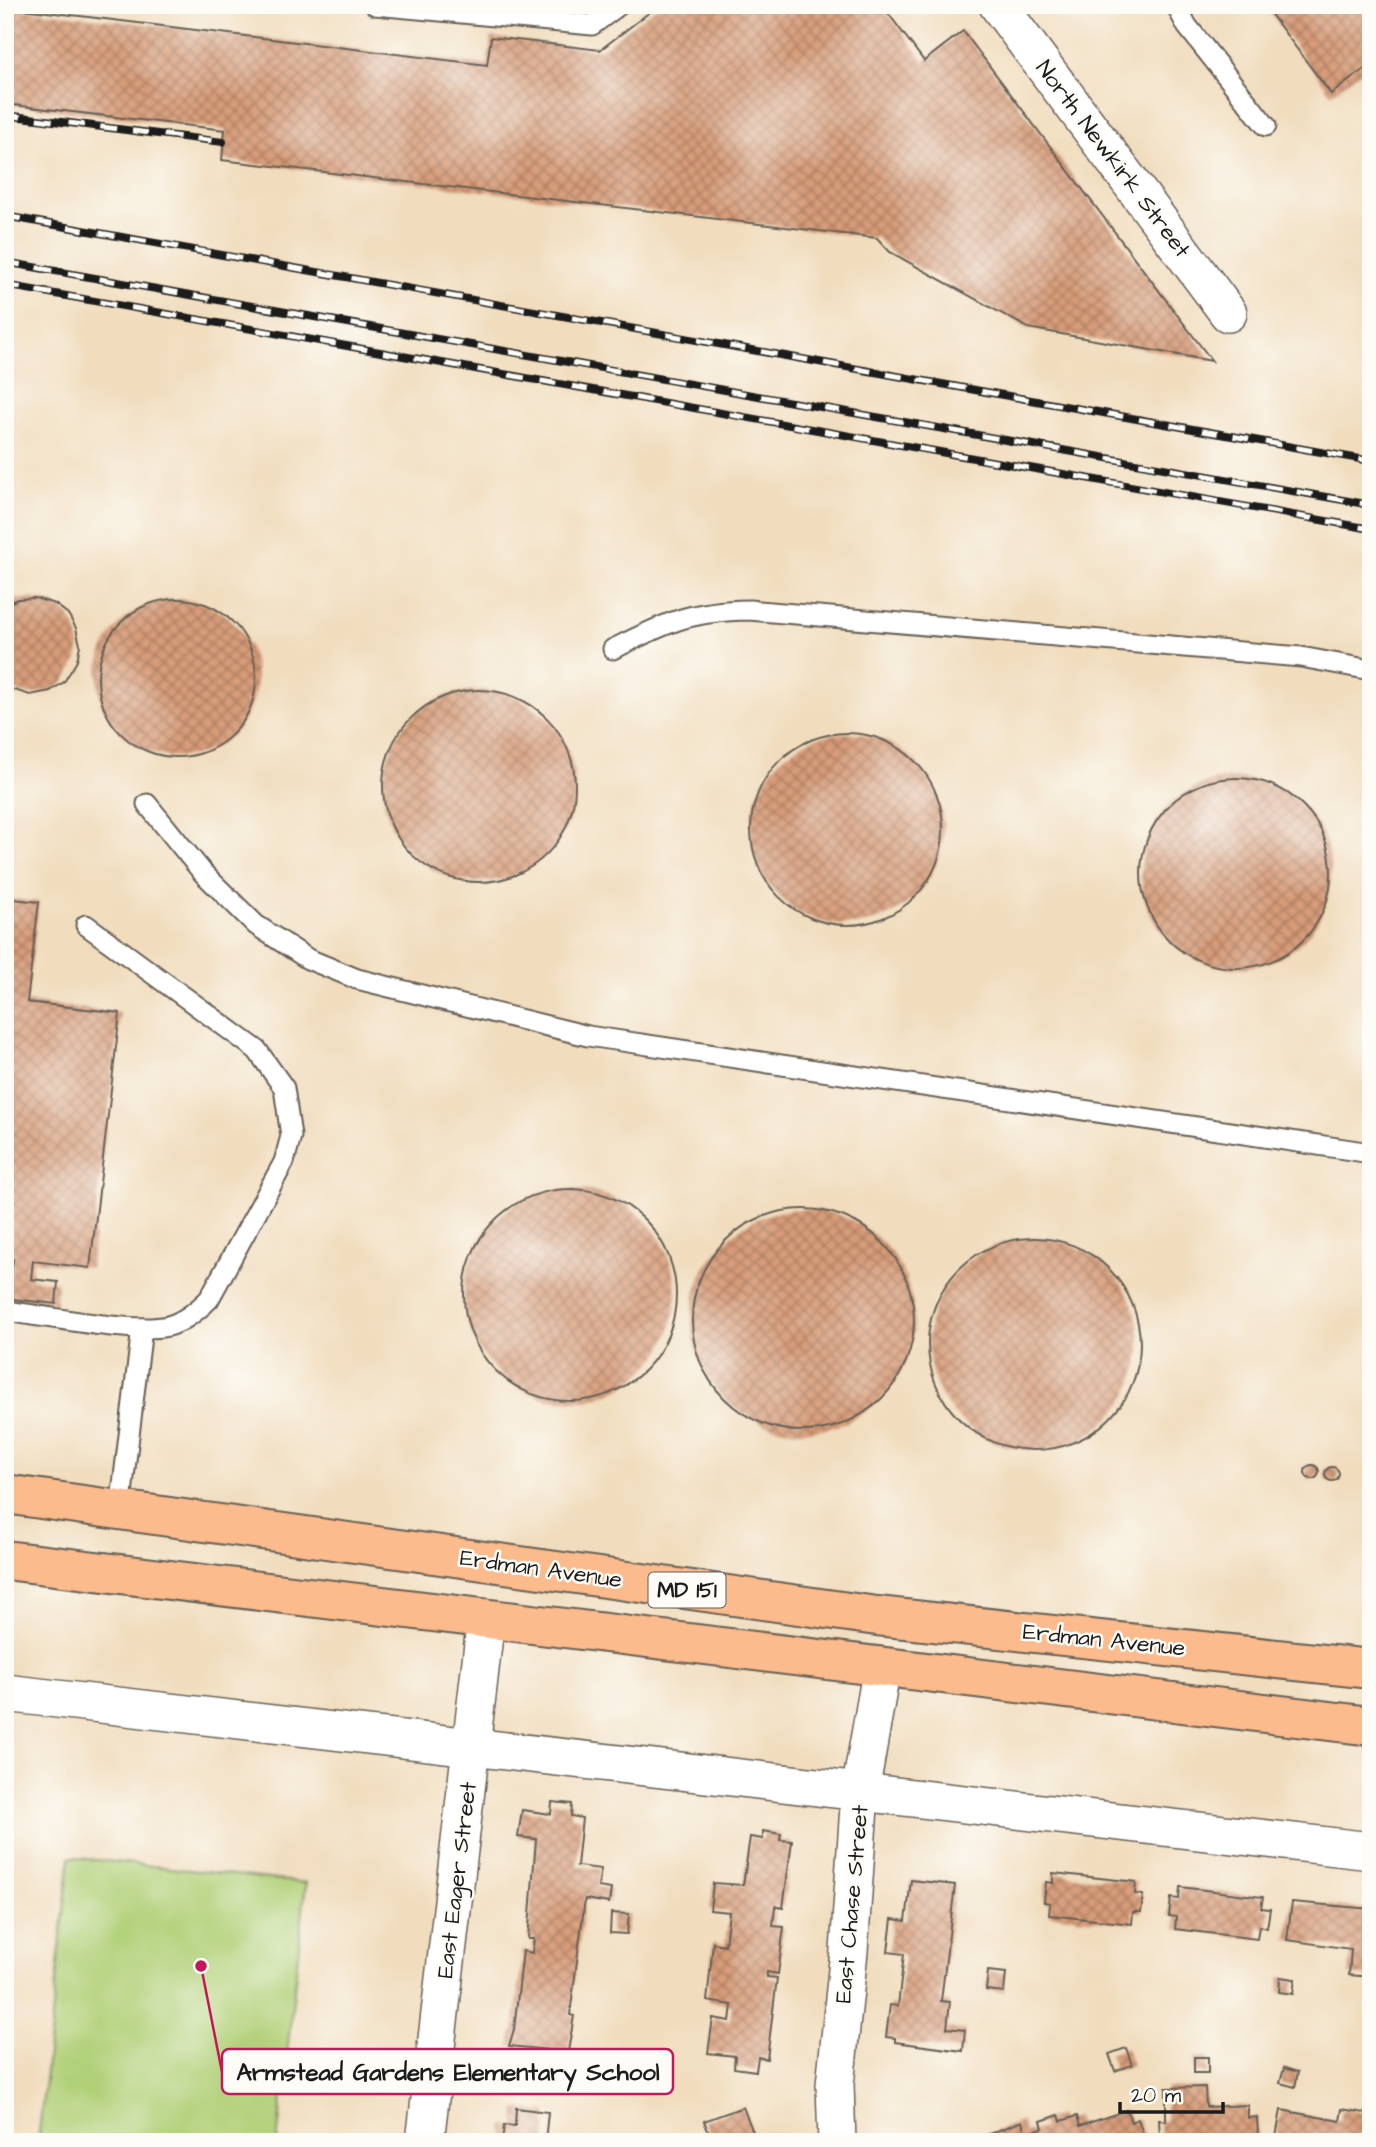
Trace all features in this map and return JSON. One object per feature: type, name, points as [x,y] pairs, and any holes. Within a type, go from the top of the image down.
[{"type":"main road","name":"Erdman Avenue","points":[[5,1494],[877,1616],[1371,1668]]},
{"type":"main road","name":"MD 151","points":[[5,1560],[1371,1726]]},
{"type":"street","name":"North Newkirk Street","points":[[998,5],[1228,313]]},
{"type":"street","name":"East Eager Street","points":[[425,2142],[473,1748],[486,1618]]},
{"type":"street","name":"East Chase Street","points":[[837,2142],[835,2085],[849,1951],[860,1792],[882,1667]]},
{"type":"street","points":[[5,1693],[1371,1851]]},
{"type":"lane","points":[[375,5],[592,25],[619,5]]},
{"type":"lane","points":[[1175,5],[1187,26],[1266,126]]},
{"type":"lane","points":[[613,649],[684,616],[709,611],[749,610],[1301,657],[1371,670]]},
{"type":"lane","points":[[147,804],[203,873],[256,925],[308,959],[356,979],[601,1038],[1371,1153]]},
{"type":"lane","points":[[5,1311],[142,1328],[170,1325],[198,1310],[209,1299],[284,1162],[291,1136],[284,1088],[257,1050],[86,925]]},
{"type":"lane","points":[[120,1510],[142,1328]]},
{"type":"green space","points":[[70,1857],[306,1883],[277,2142],[38,2142]]},
{"type":"building","points":[[659,5],[882,5],[924,61],[963,31],[1212,361],[1028,328],[890,252],[877,238],[222,160],[225,130],[5,104],[5,7],[487,65],[491,37],[600,50]]},
{"type":"building","points":[[1264,5],[1371,5],[1371,64],[1331,94]]},
{"type":"building","points":[[35,598],[55,604],[68,614],[76,628],[80,645],[77,661],[64,682],[50,691],[30,695],[5,687],[5,605],[18,599]]},
{"type":"building","points":[[177,599],[207,605],[233,622],[250,648],[256,678],[250,708],[233,734],[207,751],[177,757],[147,751],[121,734],[104,708],[98,678],[104,648],[121,622],[147,605]]},
{"type":"building","points":[[479,690],[516,698],[547,718],[567,749],[575,786],[567,823],[547,854],[516,874],[479,882],[442,874],[411,854],[391,823],[383,786],[391,749],[411,718],[442,698]]},
{"type":"building","points":[[847,733],[884,741],[915,761],[935,792],[943,829],[935,866],[915,897],[884,917],[847,925],[810,917],[779,897],[759,866],[751,829],[759,792],[779,761],[810,741]]},
{"type":"building","points":[[1236,778],[1272,785],[1303,806],[1324,837],[1331,873],[1324,909],[1303,940],[1272,961],[1236,968],[1200,961],[1169,940],[1148,909],[1141,873],[1148,837],[1169,806],[1200,785]]},
{"type":"building","points":[[5,898],[39,902],[27,1002],[120,1013],[90,1268],[33,1261],[31,1279],[58,1282],[56,1304],[5,1298],[5,1276],[11,1277],[13,1259],[5,1258]]},
{"type":"building","points":[[570,1189],[611,1197],[645,1220],[668,1254],[676,1295],[668,1336],[645,1370],[611,1393],[570,1401],[529,1393],[495,1370],[472,1336],[464,1295],[472,1254],[495,1220],[529,1197]]},
{"type":"building","points":[[792,1209],[814,1209],[846,1217],[882,1241],[906,1277],[914,1320],[906,1363],[882,1399],[846,1423],[814,1431],[792,1431],[760,1423],[732,1406],[717,1391],[700,1363],[692,1331],[692,1309],[700,1277],[717,1249],[732,1234],[760,1217]]},
{"type":"building","points":[[1034,1238],[1075,1246],[1109,1269],[1132,1303],[1140,1344],[1132,1385],[1109,1419],[1075,1442],[1034,1450],[993,1442],[959,1419],[936,1385],[928,1344],[936,1303],[959,1269],[993,1246]]},
{"type":"building","points":[[1309,1465],[1315,1465],[1319,1472],[1315,1479],[1309,1479],[1305,1475],[1305,1469]]},
{"type":"building","points":[[1329,1467],[1335,1467],[1339,1474],[1335,1481],[1329,1481],[1325,1477],[1325,1471]]},
{"type":"building","points":[[552,1802],[572,1804],[571,1816],[582,1818],[577,1866],[601,1869],[598,1887],[611,1889],[609,1903],[585,1899],[568,2052],[509,2046],[514,2029],[523,1951],[532,1953],[534,1939],[528,1939],[536,1839],[518,1837],[522,1810],[551,1814]]},
{"type":"building","points":[[763,1831],[781,1834],[780,1840],[792,1841],[783,1908],[775,1906],[773,1926],[784,1927],[778,1974],[767,1972],[767,1977],[777,1978],[767,2059],[758,2057],[756,2071],[734,2068],[735,2056],[708,2053],[713,2018],[730,2021],[732,2005],[707,2001],[713,1943],[725,1945],[729,1912],[710,1910],[713,1883],[743,1885],[750,1837],[763,1839]]},
{"type":"building","points":[[1053,1873],[1136,1882],[1135,1894],[1143,1895],[1141,1912],[1133,1912],[1132,1924],[1049,1915],[1050,1903],[1044,1902],[1046,1882],[1053,1883]]},
{"type":"building","points":[[911,1880],[955,1885],[941,2001],[950,2002],[947,2028],[965,2030],[963,2051],[895,2042],[895,2038],[886,2037],[890,2005],[898,2006],[904,1954],[888,1952],[892,1919],[906,1921]]},
{"type":"building","points":[[1180,1887],[1263,1897],[1261,1908],[1270,1909],[1267,1928],[1259,1926],[1257,1939],[1175,1929],[1176,1917],[1169,1916],[1171,1898],[1179,1899]]},
{"type":"building","points":[[1292,1902],[1371,1909],[1371,1977],[1349,1975],[1351,1949],[1287,1940]]},
{"type":"building","points":[[611,1913],[629,1914],[627,1934],[610,1933]]},
{"type":"building","points":[[988,1971],[1006,1973],[1004,1992],[986,1990]]},
{"type":"building","points":[[1280,1977],[1295,1979],[1293,1994],[1279,1992]]},
{"type":"building","points":[[1126,2048],[1132,2065],[1115,2071],[1109,2054]]},
{"type":"building","points":[[1194,2057],[1208,2057],[1208,2073],[1194,2073]]},
{"type":"building","points":[[1284,2068],[1298,2072],[1295,2087],[1280,2083]]},
{"type":"building","points":[[1205,2087],[1206,2107],[1248,2105],[1248,2118],[1257,2117],[1258,2136],[1249,2137],[1249,2142],[1167,2142],[1167,2136],[1160,2137],[1159,2120],[1166,2121],[1166,2088]]},
{"type":"building","points":[[743,2107],[757,2142],[701,2142],[711,2138],[704,2121]]},
{"type":"building","points":[[516,2108],[548,2112],[545,2142],[502,2142],[504,2125],[515,2126]]},
{"type":"building","points":[[1342,2109],[1371,2114],[1371,2142],[1275,2142],[1281,2110],[1340,2121]]},
{"type":"building","points":[[1127,2110],[1131,2122],[1138,2119],[1144,2137],[1137,2139],[1138,2142],[977,2142],[976,2139],[1022,2121],[1025,2133],[1043,2128],[1041,2121],[1059,2115],[1061,2121],[1077,2116],[1080,2126]]},
{"type":"railway","points":[[5,115],[223,142]]},
{"type":"railway","points":[[5,216],[1371,461]]},
{"type":"railway","points":[[5,262],[1371,505]]},
{"type":"railway","points":[[5,285],[1371,529]]},
{"type":"place","name":"Armstead Gardens Elementary School","points":[[201,1966]]}]
